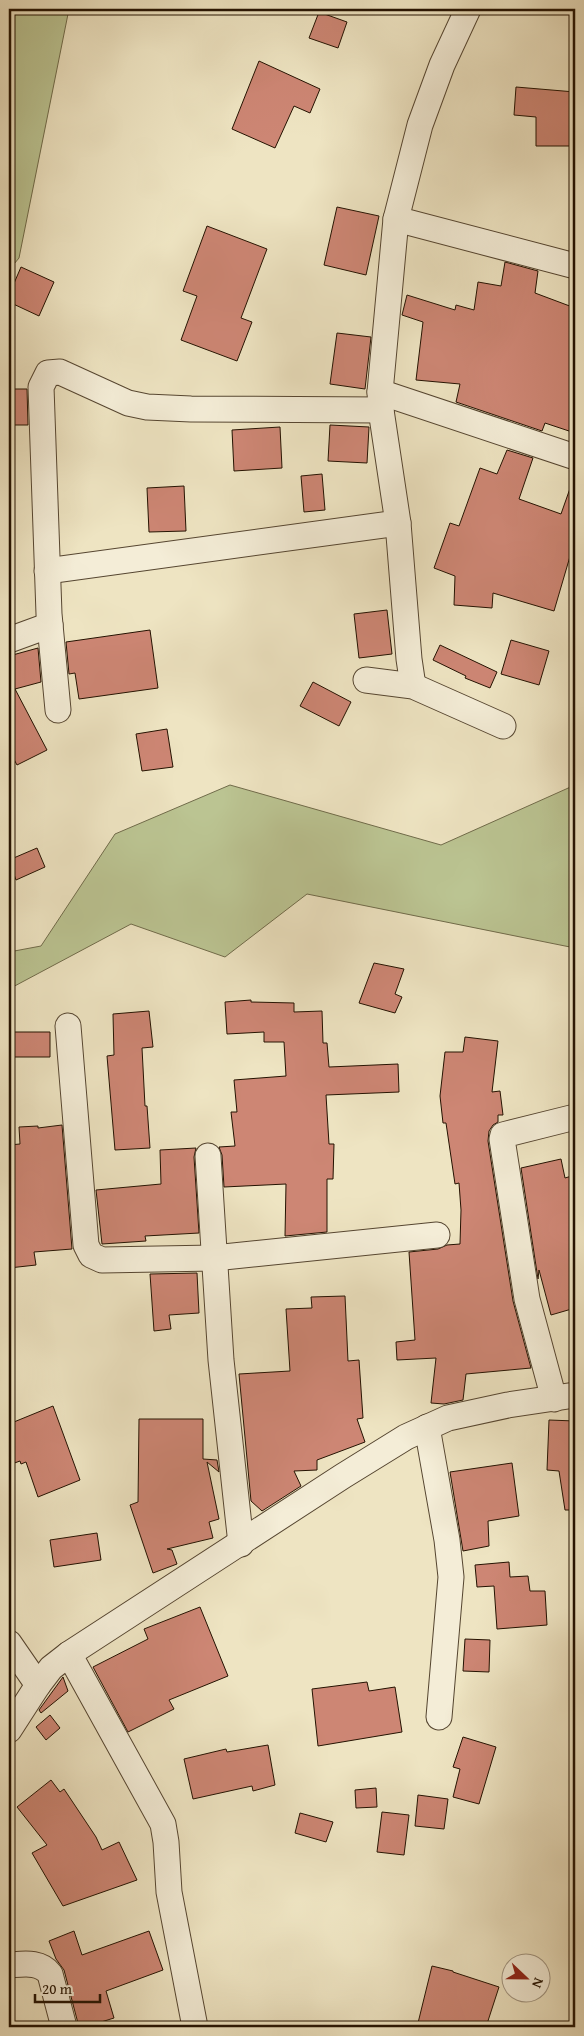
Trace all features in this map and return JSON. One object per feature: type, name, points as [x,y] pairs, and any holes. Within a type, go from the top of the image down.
[{"type":"street","points":[[413,686],[409,659],[398,523],[381,401],[396,219],[420,125],[442,65],[468,9]]},
{"type":"street","points":[[396,219],[575,266]]},
{"type":"street","points":[[58,710],[47,570],[41,387],[48,373],[60,372],[128,403],[147,407],[190,409],[381,401],[575,457]]},
{"type":"street","points":[[47,570],[398,523]]},
{"type":"street","points":[[9,640],[50,625]]},
{"type":"street","points":[[366,680],[413,686],[503,726]]},
{"type":"street","points":[[68,1026],[86,1245],[90,1255],[102,1260],[214,1258],[437,1235]]},
{"type":"street","points":[[9,1730],[38,1685],[52,1668],[69,1654],[406,1437],[448,1418],[508,1405],[565,1397],[527,1300],[502,1139],[503,1135],[575,1117]]},
{"type":"street","points":[[208,1156],[221,1360],[241,1544]]},
{"type":"street","points":[[427,1427],[447,1540],[451,1576],[439,1717]]},
{"type":"street","points":[[9,1643],[38,1685]]},
{"type":"street","points":[[69,1654],[163,1824],[169,1892],[195,2027]]},
{"type":"street","points":[[9,1965],[38,1965],[45,1968],[50,1974],[64,2027]]},
{"type":"green space","points":[[9,9],[69,9],[19,258],[9,270]]},
{"type":"green space","points":[[230,785],[441,845],[575,785],[575,948],[307,894],[225,957],[131,924],[9,989],[9,952],[41,946],[115,834]]},
{"type":"building","points":[[319,12],[347,22],[338,48],[309,38]]},
{"type":"building","points":[[259,61],[320,89],[310,113],[294,106],[275,148],[232,129]]},
{"type":"building","points":[[516,87],[575,92],[575,146],[536,146],[536,117],[514,115]]},
{"type":"building","points":[[337,207],[379,216],[366,275],[324,265]]},
{"type":"building","points":[[207,226],[267,249],[241,318],[252,322],[237,361],[181,340],[197,296],[183,291]]},
{"type":"building","points":[[505,262],[538,271],[535,293],[575,308],[575,433],[545,423],[542,431],[456,402],[460,384],[416,380],[423,322],[402,315],[407,295],[455,310],[456,305],[474,310],[478,282],[501,286]]},
{"type":"building","points":[[21,267],[54,282],[39,316],[9,302],[9,295]]},
{"type":"building","points":[[337,333],[371,337],[365,389],[330,384]]},
{"type":"building","points":[[9,389],[27,389],[28,425],[9,425]]},
{"type":"building","points":[[330,425],[369,427],[367,463],[328,461]]},
{"type":"building","points":[[280,427],[282,468],[234,471],[232,430]]},
{"type":"building","points":[[507,450],[533,458],[519,499],[561,514],[573,480],[575,481],[575,554],[571,553],[554,611],[493,593],[492,608],[454,605],[455,576],[434,568],[450,523],[459,526],[480,468],[497,474]]},
{"type":"building","points":[[322,474],[325,510],[304,512],[301,476]]},
{"type":"building","points":[[184,486],[186,531],[149,532],[147,488]]},
{"type":"building","points":[[387,610],[392,654],[359,658],[354,614]]},
{"type":"building","points":[[150,630],[158,688],[79,699],[75,673],[69,674],[66,642]]},
{"type":"building","points":[[511,640],[549,651],[539,685],[501,674]]},
{"type":"building","points":[[440,645],[497,672],[490,688],[465,678],[466,676],[433,660]]},
{"type":"building","points":[[38,648],[41,682],[15,689],[47,750],[17,765],[9,750],[9,656]]},
{"type":"building","points":[[313,682],[351,702],[339,726],[300,706]]},
{"type":"building","points":[[167,729],[173,767],[142,771],[136,734]]},
{"type":"building","points":[[37,848],[45,867],[16,880],[9,860]]},
{"type":"building","points":[[374,963],[404,969],[395,994],[402,997],[395,1013],[359,1003]]},
{"type":"building","points":[[251,1000],[251,1002],[294,1003],[294,1012],[322,1011],[323,1043],[327,1043],[329,1067],[398,1064],[399,1092],[326,1095],[329,1144],[334,1144],[333,1179],[327,1179],[327,1232],[285,1236],[286,1184],[224,1187],[222,1155],[219,1147],[235,1146],[231,1112],[237,1112],[234,1080],[286,1076],[284,1042],[264,1042],[264,1032],[227,1034],[225,1002]]},
{"type":"building","points":[[149,1011],[153,1047],[142,1048],[145,1106],[147,1106],[150,1148],[115,1150],[107,1056],[114,1055],[113,1014]]},
{"type":"building","points":[[14,1032],[50,1032],[50,1057],[13,1057]]},
{"type":"building","points":[[465,1037],[498,1041],[492,1092],[500,1091],[503,1115],[498,1115],[498,1122],[489,1131],[488,1141],[513,1301],[531,1368],[466,1374],[463,1400],[444,1404],[431,1403],[436,1358],[397,1360],[396,1342],[415,1340],[409,1252],[438,1249],[447,1245],[460,1244],[461,1210],[459,1183],[455,1184],[446,1123],[443,1123],[440,1096],[445,1052],[463,1052]]},
{"type":"building","points":[[62,1125],[72,1249],[34,1252],[36,1265],[9,1268],[9,1145],[20,1144],[19,1127],[38,1126],[38,1128]]},
{"type":"building","points":[[196,1148],[194,1157],[199,1233],[145,1236],[146,1241],[102,1244],[96,1190],[161,1184],[160,1150]]},
{"type":"building","points":[[561,1159],[565,1178],[575,1175],[575,1264],[571,1265],[575,1282],[575,1308],[551,1315],[539,1270],[538,1279],[521,1168]]},
{"type":"building","points":[[197,1273],[199,1313],[169,1315],[171,1329],[154,1331],[150,1274]]},
{"type":"building","points":[[345,1296],[348,1361],[359,1360],[363,1418],[357,1419],[365,1442],[317,1460],[317,1470],[294,1471],[301,1486],[262,1511],[251,1501],[239,1374],[290,1371],[286,1309],[312,1308],[311,1297]]},
{"type":"building","points":[[53,1406],[80,1480],[38,1497],[26,1462],[21,1464],[20,1461],[9,1465],[9,1424]]},
{"type":"building","points":[[139,1419],[203,1419],[203,1459],[217,1460],[219,1472],[207,1462],[219,1519],[209,1522],[213,1538],[167,1549],[172,1550],[177,1564],[153,1573],[130,1505],[138,1502]]},
{"type":"building","points":[[549,1420],[575,1421],[575,1510],[565,1510],[559,1471],[547,1470]]},
{"type":"building","points":[[512,1463],[519,1516],[488,1521],[489,1546],[463,1551],[450,1472]]},
{"type":"building","points":[[97,1533],[101,1560],[54,1567],[50,1540]]},
{"type":"building","points":[[509,1562],[510,1577],[528,1576],[530,1591],[545,1591],[547,1625],[497,1629],[494,1586],[477,1587],[475,1565]]},
{"type":"building","points":[[200,1607],[228,1676],[169,1700],[174,1709],[128,1732],[93,1667],[148,1639],[144,1629]]},
{"type":"building","points":[[465,1639],[490,1640],[489,1672],[463,1671]]},
{"type":"building","points":[[63,1677],[68,1691],[41,1713],[39,1710]]},
{"type":"building","points":[[367,1682],[369,1691],[395,1687],[402,1732],[318,1746],[312,1689]]},
{"type":"building","points":[[50,1715],[60,1728],[46,1740],[36,1727]]},
{"type":"building","points":[[463,1737],[496,1747],[479,1804],[453,1797],[460,1769],[453,1767]]},
{"type":"building","points":[[268,1745],[275,1785],[253,1791],[252,1786],[193,1799],[184,1759],[226,1749],[227,1752]]},
{"type":"building","points":[[51,1780],[60,1792],[64,1789],[96,1837],[102,1850],[119,1842],[137,1880],[63,1906],[32,1853],[47,1845],[17,1807]]},
{"type":"building","points":[[376,1788],[377,1807],[356,1808],[355,1790]]},
{"type":"building","points":[[418,1795],[448,1799],[444,1829],[415,1826]]},
{"type":"building","points":[[382,1812],[409,1815],[404,1855],[377,1852]]},
{"type":"building","points":[[300,1813],[333,1822],[326,1842],[295,1833]]},
{"type":"building","points":[[74,1931],[82,1955],[149,1931],[163,1970],[106,1991],[114,2018],[79,2027],[64,1970],[56,1959],[49,1941]]},
{"type":"building","points":[[432,1966],[453,1971],[499,1987],[486,2027],[417,2027]]}]
